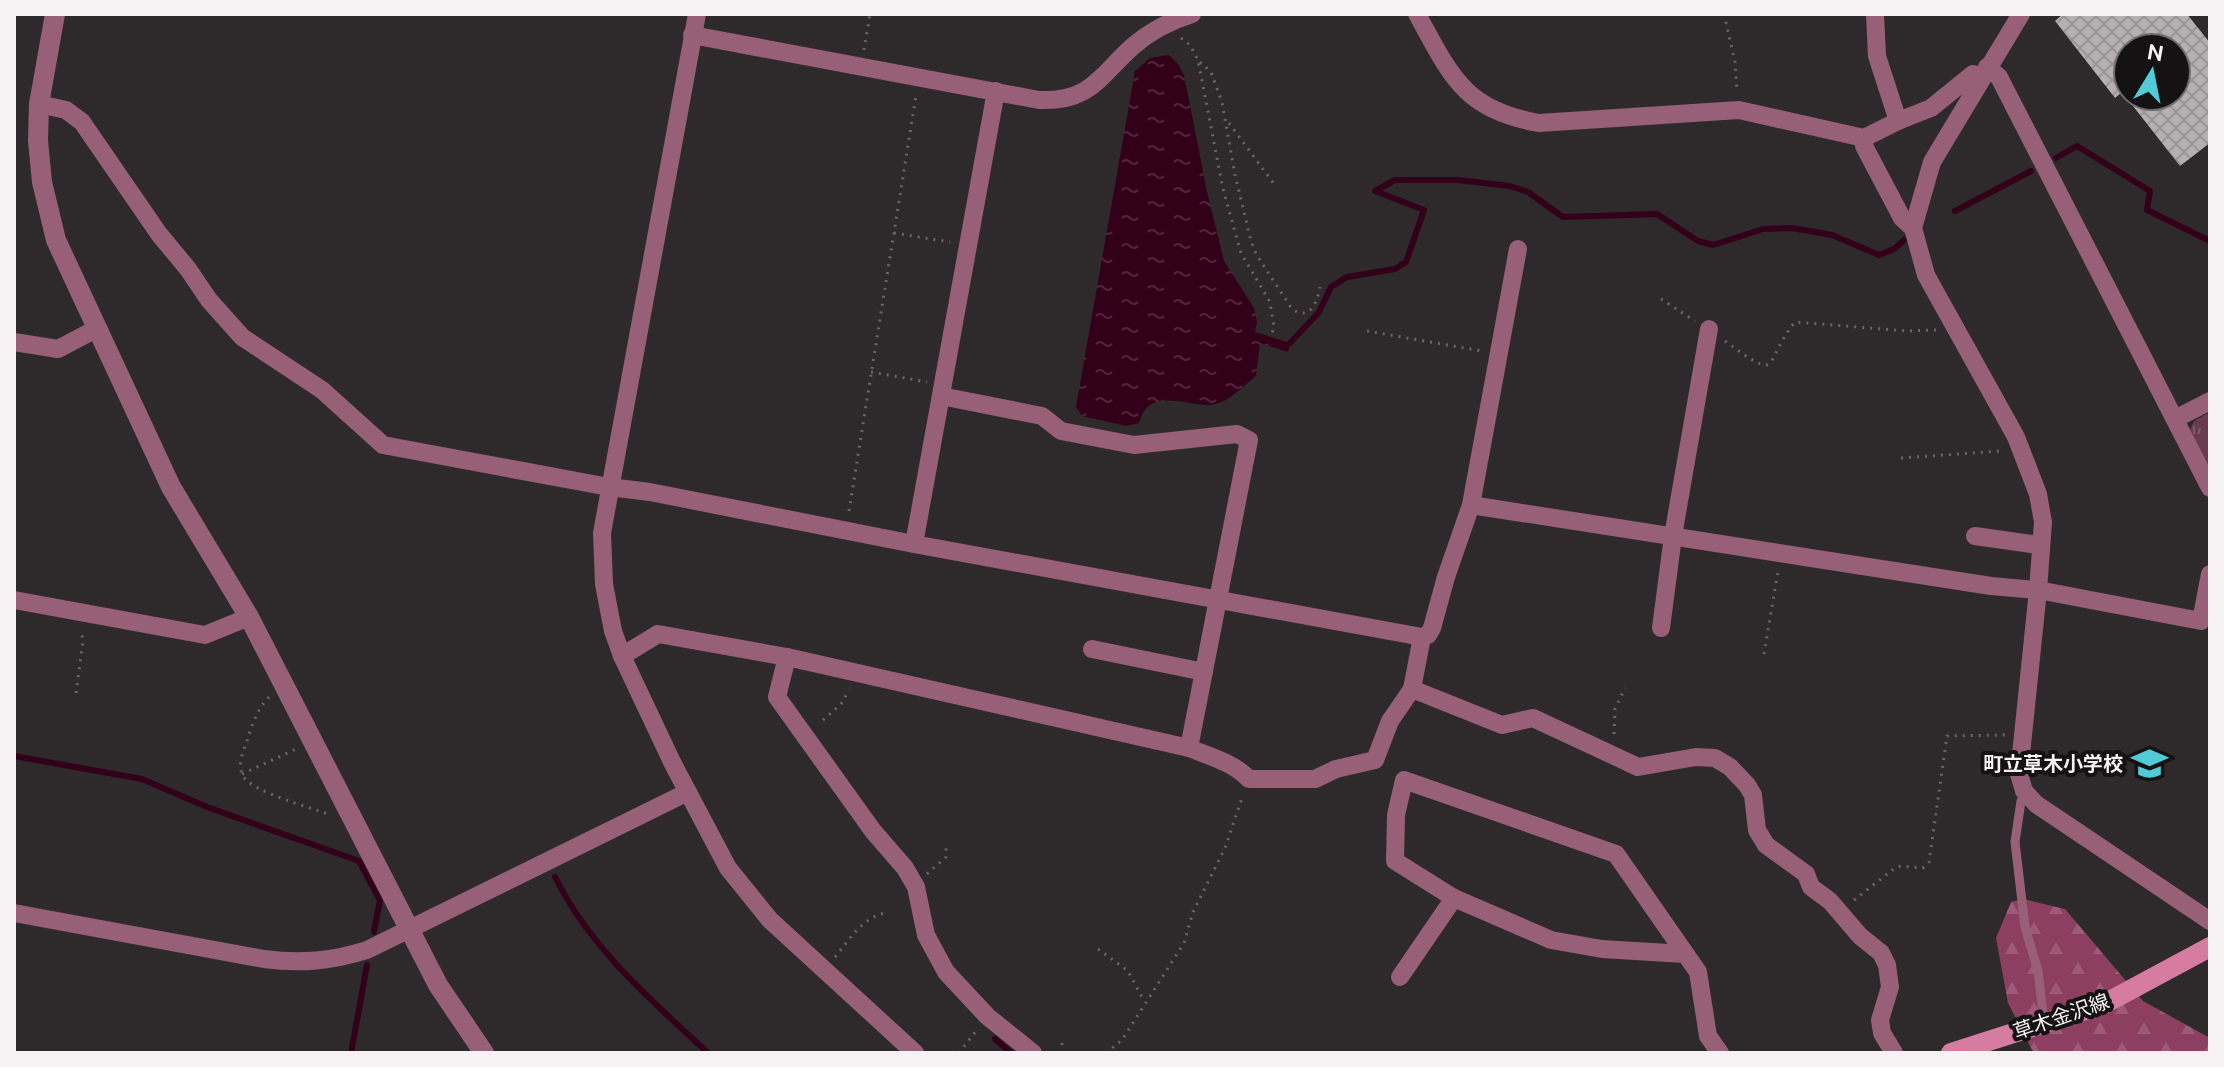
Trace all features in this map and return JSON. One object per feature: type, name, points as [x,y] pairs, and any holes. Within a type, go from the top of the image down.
[{"type":"main road","name":"草木金沢線","points":[[1951,1053],[2104,1004],[2210,947]]},
{"type":"street","points":[[55,14],[39,104],[38,141],[42,182],[56,240],[171,487],[249,617],[438,985],[484,1053]]},
{"type":"street","points":[[697,14],[602,533],[604,584],[613,631],[622,656],[728,868],[770,920],[915,1053]]},
{"type":"street","points":[[692,35],[1059,100],[1101,81],[1145,37],[1192,14]]},
{"type":"street","points":[[1417,14],[1437,50],[1468,94],[1482,106],[1520,120],[1539,123],[1736,110],[1864,138],[1931,108],[1973,74],[1984,72],[1999,77],[2210,488]]},
{"type":"street","points":[[1875,14],[1877,56],[1898,121]]},
{"type":"street","points":[[2021,14],[1932,162],[1913,228],[1926,275],[2020,447],[2038,494],[2043,522],[2019,774],[2027,794],[2036,804],[2210,921]]},
{"type":"street","points":[[914,544],[996,91]]},
{"type":"street","points":[[39,104],[66,110],[82,122],[159,234],[209,300],[242,337],[322,390],[383,445],[1422,637],[1428,635],[1432,628],[1471,505],[1518,249]]},
{"type":"street","points":[[1864,138],[1864,146],[1902,218],[1913,228]]},
{"type":"street","points":[[14,342],[58,349],[98,328]]},
{"type":"street","points":[[1661,628],[1673,536],[1709,329]]},
{"type":"street","points":[[942,390],[1042,416],[1061,431],[1134,445],[1237,434],[1249,440],[1189,748]]},
{"type":"street","points":[[2175,419],[2210,401]]},
{"type":"street","points":[[1471,505],[1991,586],[2038,590],[2201,621],[2210,574]]},
{"type":"street","points":[[1975,536],[2039,545]]},
{"type":"street","points":[[14,600],[205,635],[249,617]]},
{"type":"street","points":[[622,656],[658,634],[787,657],[1189,748],[1249,779],[1315,779],[1336,769],[1375,760],[1390,721],[1412,689],[1422,637]]},
{"type":"street","points":[[1092,649],[1204,672]]},
{"type":"street","points":[[787,657],[777,697],[914,883],[926,935],[946,972],[987,1016],[1033,1053]]},
{"type":"street","points":[[1412,689],[1502,725],[1533,718],[1638,767],[1696,757],[1715,758],[1730,767],[1753,795],[1757,830],[1766,845],[1806,874],[1811,887],[1840,911],[1860,936],[1881,953],[1887,965],[1890,987],[1880,1020],[1882,1033],[1894,1053]]},
{"type":"street","points":[[1685,954],[1602,949],[1551,940],[1454,898],[1395,861],[1396,815],[1404,780],[1616,854],[1698,972],[1708,1036],[1720,1053]]},
{"type":"street","points":[[14,913],[264,959],[300,963],[344,957],[367,950],[688,792]]},
{"type":"street","points":[[1400,977],[1454,898]]},
{"type":"lane","points":[[2027,794],[2021,801],[2015,842],[2025,927],[2038,971],[2044,1022]]},
{"type":"path","points":[[862,66],[870,14]]},
{"type":"path","points":[[1724,14],[1735,62],[1736,110]]},
{"type":"path","points":[[1166,25],[1190,45],[1198,60],[1223,189],[1241,253],[1270,302],[1274,327],[1272,334]]},
{"type":"path","points":[[1198,60],[1211,72],[1228,122],[1235,175],[1256,254],[1297,313],[1313,309],[1320,287]]},
{"type":"path","points":[[846,530],[920,77]]},
{"type":"path","points":[[1228,122],[1274,184]]},
{"type":"path","points":[[894,233],[968,246]]},
{"type":"path","points":[[1661,299],[1757,364],[1766,365],[1773,362],[1795,322],[1907,331],[1956,329]]},
{"type":"path","points":[[1367,331],[1499,354]]},
{"type":"path","points":[[871,372],[942,390]]},
{"type":"path","points":[[1901,458],[2020,447]]},
{"type":"path","points":[[1764,654],[1783,553]]},
{"type":"path","points":[[76,693],[83,641],[78,612]]},
{"type":"path","points":[[823,720],[848,695],[853,672]]},
{"type":"path","points":[[1609,755],[1616,721],[1615,709],[1625,688]]},
{"type":"path","points":[[287,691],[270,696],[261,705],[240,760],[242,774],[247,782],[268,792],[332,815],[351,814]]},
{"type":"path","points":[[1840,911],[1895,868],[1923,868],[1929,862],[1947,736],[2022,735]]},
{"type":"path","points":[[242,774],[314,742]]},
{"type":"path","points":[[1106,1053],[1122,1040],[1184,943],[1193,912],[1225,848],[1247,777]]},
{"type":"path","points":[[914,883],[940,864],[946,857],[946,846]]},
{"type":"path","points":[[824,969],[865,922],[872,916],[885,913]]},
{"type":"path","points":[[1098,949],[1128,971],[1145,1003]]},
{"type":"path","points":[[959,1053],[987,1016]]},
{"type":"path","points":[[1062,1040],[1062,1053]]},
{"type":"green space","points":[[2210,412],[2210,471],[2189,432],[2194,421]]},
{"type":"green space","points":[[2023,899],[2065,909],[2143,1001],[2210,1038],[2210,1053],[2037,1053],[2032,1050],[2008,1003],[1996,938],[2011,902]]},
{"type":"water","points":[[1169,55],[1184,75],[1224,261],[1254,308],[1257,322],[1255,332],[1290,343],[1288,352],[1260,343],[1256,376],[1226,400],[1206,405],[1162,401],[1144,411],[1139,423],[1126,426],[1082,416],[1076,407],[1135,71],[1150,58]]},
{"type":"building","points":[[2063,14],[2187,14],[2210,43],[2210,143],[2180,166],[2138,112],[2192,112],[2192,32],[2112,32],[2112,94],[2055,21]]},
{"type":"waterway","points":[[2056,158],[2077,146],[2150,191],[2147,210],[2210,241]]},
{"type":"waterway","points":[[1955,211],[2031,171]]},
{"type":"waterway","points":[[1290,343],[1319,312],[1331,287],[1347,277],[1395,269],[1406,262],[1424,210],[1375,191],[1395,180],[1458,180],[1510,186],[1528,192],[1563,217],[1657,214],[1698,241],[1713,245],[1763,229],[1792,228],[1832,235],[1879,255],[1894,249],[1904,240]]},
{"type":"waterway","points":[[14,756],[142,779],[207,807],[359,861],[380,900],[374,932]]},
{"type":"waterway","points":[[555,877],[586,927],[623,972],[708,1053]]},
{"type":"waterway","points":[[351,1053],[367,965]]},
{"type":"waterway","points":[[995,1039],[1011,1053]]},
{"type":"place","name":"町立草木小学校","points":[[2149,763]]}]
